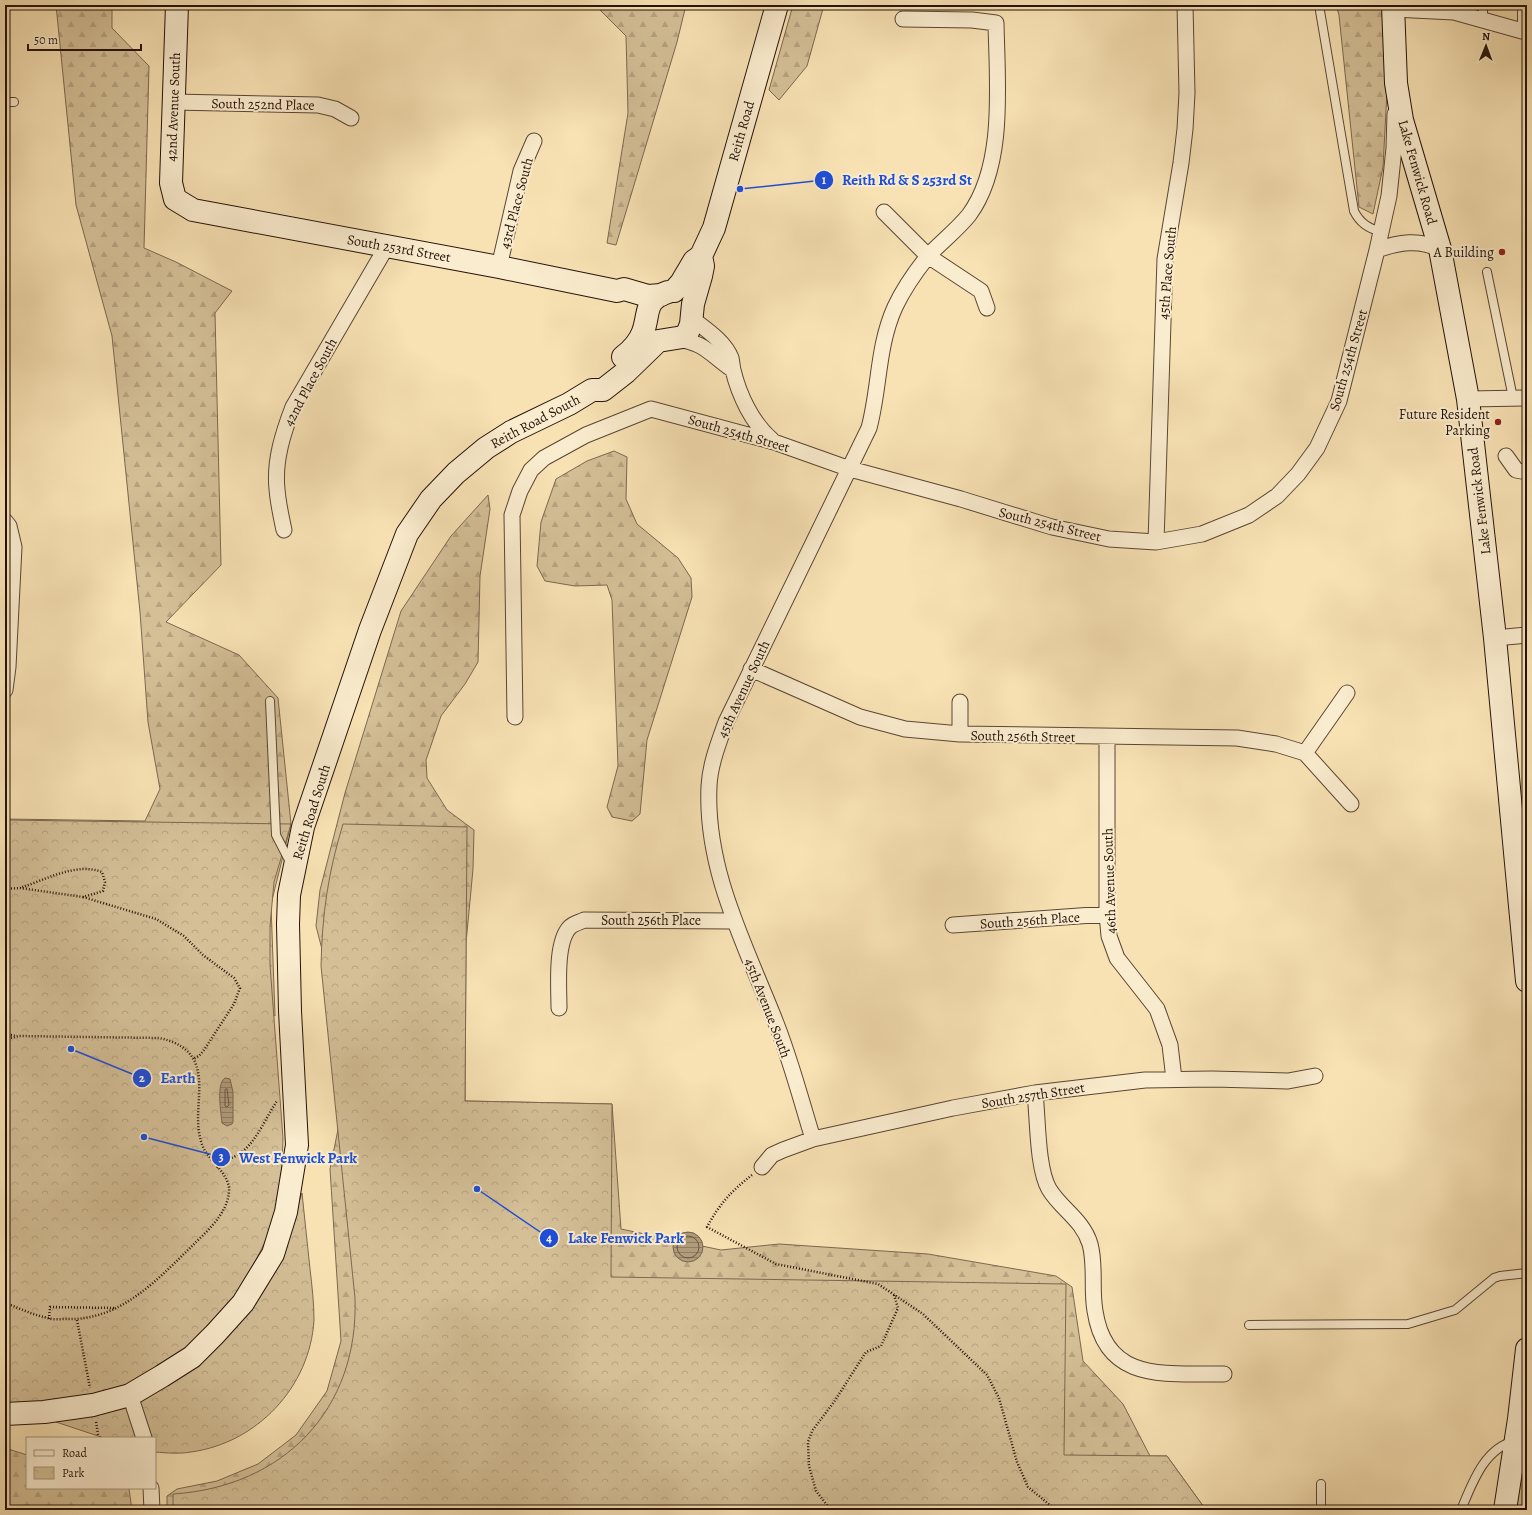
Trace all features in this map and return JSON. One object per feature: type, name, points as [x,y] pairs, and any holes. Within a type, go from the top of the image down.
[{"type":"main road","name":"42nd Avenue South","points":[[177,5],[172,102],[171,191],[175,199],[182,205]]},
{"type":"main road","name":"Reith Road","points":[[668,293],[681,283],[694,261],[701,256],[714,228],[777,5]]},
{"type":"main road","name":"Lake Fenwick Road","points":[[1393,7],[1396,83],[1410,151],[1440,249],[1468,398],[1495,638],[1527,981]]},
{"type":"main road","name":"South 253rd Street","points":[[182,205],[193,210],[499,266],[617,291],[624,289],[648,296],[668,293]]},
{"type":"main road","name":"Reith Road","points":[[692,313],[703,266],[701,256]]},
{"type":"main road","name":"South 253rd Street","points":[[617,291],[621,296],[640,310],[645,320]]},
{"type":"main road","points":[[668,293],[680,292],[689,298],[692,313]]},
{"type":"main road","name":"Reith Road South","points":[[592,390],[596,378],[636,346],[643,333],[645,320],[652,300],[668,293]]},
{"type":"main road","name":"Reith Road South","points":[[5,1414],[44,1412],[93,1405],[130,1395],[192,1357],[243,1303],[273,1254],[286,1212],[294,1172],[297,1145],[295,1081],[290,1011],[288,924],[289,895],[293,870],[303,827],[370,630],[406,534],[431,499],[456,473],[486,448],[511,432],[569,404],[592,390],[602,390],[612,384],[658,341],[683,337],[688,332],[692,313]]},
{"type":"main road","points":[[645,320],[649,333],[670,339]]},
{"type":"main road","points":[[1504,1510],[1527,1349]]},
{"type":"street","name":"45th Place South","points":[[1156,542],[1165,259],[1181,163],[1187,92],[1184,5]]},
{"type":"street","points":[[1393,7],[1443,11],[1522,31]]},
{"type":"street","name":"45th Avenue South","points":[[813,1139],[777,1025],[733,920],[718,872],[710,828],[709,785],[715,753],[726,722],[850,469],[871,421],[880,356],[895,306],[928,256],[969,215],[985,183],[993,154],[998,118],[996,24],[972,20],[903,19]]},
{"type":"street","name":"South 254th Street","points":[[515,717],[512,515],[520,491],[531,470],[544,458],[586,435],[651,409],[774,442],[850,469],[961,499],[1052,527],[1109,539],[1156,542],[1202,534],[1249,515],[1277,496],[1298,474],[1317,448],[1339,401],[1389,196],[1394,148],[1396,83]]},
{"type":"street","name":"South 252nd Place","points":[[172,102],[318,105],[335,109],[351,118]]},
{"type":"street","name":"43rd Place South","points":[[499,266],[521,171],[534,141]]},
{"type":"street","points":[[884,212],[928,256],[980,291],[987,308]]},
{"type":"street","points":[[1377,250],[1392,245],[1416,242],[1430,244],[1440,249]]},
{"type":"street","name":"42nd Place South","points":[[284,530],[276,489],[277,465],[286,425],[293,407],[387,246]]},
{"type":"street","points":[[692,313],[694,320],[727,350],[732,359],[733,370],[752,419],[761,431],[774,442]]},
{"type":"street","points":[[670,339],[689,340],[702,345],[733,370]]},
{"type":"street","points":[[1468,398],[1520,398]]},
{"type":"street","points":[[1506,456],[1516,470],[1527,472]]},
{"type":"street","points":[[5,521],[9,526],[14,547],[8,667],[5,690]]},
{"type":"street","points":[[1495,638],[1527,635]]},
{"type":"street","name":"South 256th Street","points":[[751,669],[860,717],[905,729],[960,734],[1107,738],[1237,738],[1276,744],[1305,753]]},
{"type":"street","points":[[1347,693],[1305,753],[1351,804]]},
{"type":"street","points":[[960,702],[960,734]]},
{"type":"street","name":"46th Avenue South","points":[[1107,738],[1107,914],[1109,936],[1117,958],[1156,1009],[1170,1046],[1174,1079]]},
{"type":"street","name":"South 256th Place","points":[[953,925],[1107,914]]},
{"type":"street","name":"South 256th Place","points":[[558,1008],[560,957],[564,939],[570,926],[584,920],[733,920]]},
{"type":"street","name":"South 257th Street","points":[[762,1168],[772,1155],[777,1152],[813,1139],[960,1107],[1035,1093],[1116,1083],[1174,1079],[1288,1081],[1316,1076]]},
{"type":"street","points":[[1035,1093],[1042,1165],[1045,1180],[1052,1193],[1084,1229],[1090,1245],[1095,1310],[1099,1334],[1115,1356],[1141,1370],[1155,1373],[1224,1374]]},
{"type":"street","points":[[130,1395],[144,1437]]},
{"type":"street","points":[[150,1489],[152,1510]]},
{"type":"lane","points":[[1319,5],[1354,210],[1358,219],[1363,224],[1381,232]]},
{"type":"lane","points":[[1483,20],[1484,5]]},
{"type":"lane","points":[[1522,5],[1522,31]]},
{"type":"lane","points":[[5,102],[14,102]]},
{"type":"lane","points":[[1487,272],[1520,398]]},
{"type":"lane","points":[[270,701],[276,835],[293,870]]},
{"type":"lane","points":[[1249,1325],[1408,1324],[1455,1310],[1494,1278],[1527,1273]]},
{"type":"lane","points":[[1461,1510],[1479,1470],[1503,1444],[1515,1441]]},
{"type":"lane","points":[[1321,1484],[1321,1510]]},
{"type":"path","points":[[20,888],[71,871],[94,868],[102,872],[105,882],[103,891],[82,897]]},
{"type":"path","points":[[5,888],[20,888],[82,897],[156,919],[184,936],[203,955],[234,978],[240,988],[234,1004],[200,1056],[193,1058]]},
{"type":"path","points":[[5,1034],[19,1036],[159,1038],[180,1045],[193,1058],[198,1075],[198,1129],[205,1150],[230,1186],[229,1194],[220,1215],[214,1224],[155,1282],[117,1308],[105,1314],[76,1320],[49,1319],[5,1303]]},
{"type":"path","points":[[5,1039],[19,1036]]},
{"type":"path","points":[[222,1160],[232,1158],[248,1146],[277,1100],[295,1081]]},
{"type":"path","points":[[218,1168],[222,1160],[223,1152]]},
{"type":"path","points":[[762,1168],[732,1191],[716,1211],[707,1227],[776,1264],[878,1284],[923,1314],[987,1374],[999,1398],[1017,1462],[1028,1487],[1056,1510]]},
{"type":"path","points":[[831,1510],[816,1491],[809,1466],[808,1442],[812,1431],[834,1402],[866,1352],[881,1346],[898,1308],[894,1294]]},
{"type":"path","points":[[49,1319],[50,1307],[117,1308]]},
{"type":"path","points":[[76,1320],[100,1437]]},
{"type":"green space","points":[[56,5],[112,5],[112,28],[149,66],[144,248],[176,262],[232,291],[215,313],[221,565],[166,622],[239,655],[278,698],[291,824],[271,904],[275,1016],[5,881],[5,819],[145,821],[160,789],[148,722],[140,612],[112,336],[76,205]]},
{"type":"green space","points":[[595,5],[686,5],[677,42],[616,245],[607,243],[628,113],[626,36]]},
{"type":"green space","points":[[793,5],[824,5],[807,66],[779,100],[769,90]]},
{"type":"green space","points":[[1336,5],[1386,5],[1388,73],[1383,167],[1373,214],[1359,207],[1339,15]]},
{"type":"green space","points":[[614,451],[627,457],[626,499],[637,524],[678,558],[691,578],[692,597],[647,740],[640,814],[632,821],[612,817],[607,807],[618,766],[612,600],[607,585],[575,586],[545,581],[537,566],[541,522],[556,479],[587,461]]},
{"type":"green space","points":[[488,495],[490,509],[480,576],[478,662],[465,684],[441,716],[426,760],[427,778],[447,810],[474,830],[473,869],[466,943],[465,1101],[612,1104],[621,1229],[721,1250],[779,1244],[928,1254],[1056,1276],[1072,1287],[1083,1361],[1123,1404],[1150,1456],[1167,1456],[1206,1510],[167,1510],[167,1496],[177,1489],[217,1481],[258,1464],[296,1435],[327,1391],[341,1341],[330,1169],[343,1105],[336,1004],[316,926],[320,890],[345,793],[401,611],[451,536]]},
{"type":"green space","points":[[5,820],[291,824],[274,882],[270,926],[270,965],[283,1138],[282,1171],[277,1207],[267,1238],[254,1264],[294,1216],[302,1193],[313,1294],[314,1320],[310,1345],[302,1368],[291,1389],[276,1408],[258,1424],[238,1437],[215,1446],[186,1453],[156,1452],[156,1437],[101,1437],[5,1405]]},
{"type":"green space","points":[[343,824],[467,827],[465,1101],[612,1104],[611,1277],[1066,1284],[1064,1455],[1167,1456],[1206,1510],[173,1510],[173,1494],[213,1488],[248,1476],[280,1458],[307,1435],[328,1407],[344,1375],[353,1338],[355,1298],[321,966],[324,912],[333,860]]},
{"type":"green space","points":[[1527,1434],[1527,1510],[1515,1510]]},
{"type":"green space","points":[[5,1448],[26,1455],[26,1489],[129,1489],[132,1510],[5,1510]]},
{"type":"water","points":[[225,1078],[230,1079],[233,1092],[233,1122],[227,1126],[222,1123],[220,1099],[222,1081]]},
{"type":"water","points":[[688,1232],[694,1233],[702,1241],[702,1253],[694,1261],[688,1262],[682,1261],[674,1253],[673,1247],[674,1241],[682,1233]]},
{"type":"place","name":"Reith Rd & S 253rd St","points":[[740,189]]},
{"type":"place","name":"A Building","points":[[1502,252]]},
{"type":"place","name":"Future Resident Parking","points":[[1498,422]]},
{"type":"place","name":"Earth","points":[[71,1049]]},
{"type":"place","name":"West Fenwick Park","points":[[144,1137]]},
{"type":"place","name":"Lake Fenwick Park","points":[[477,1189]]}]
